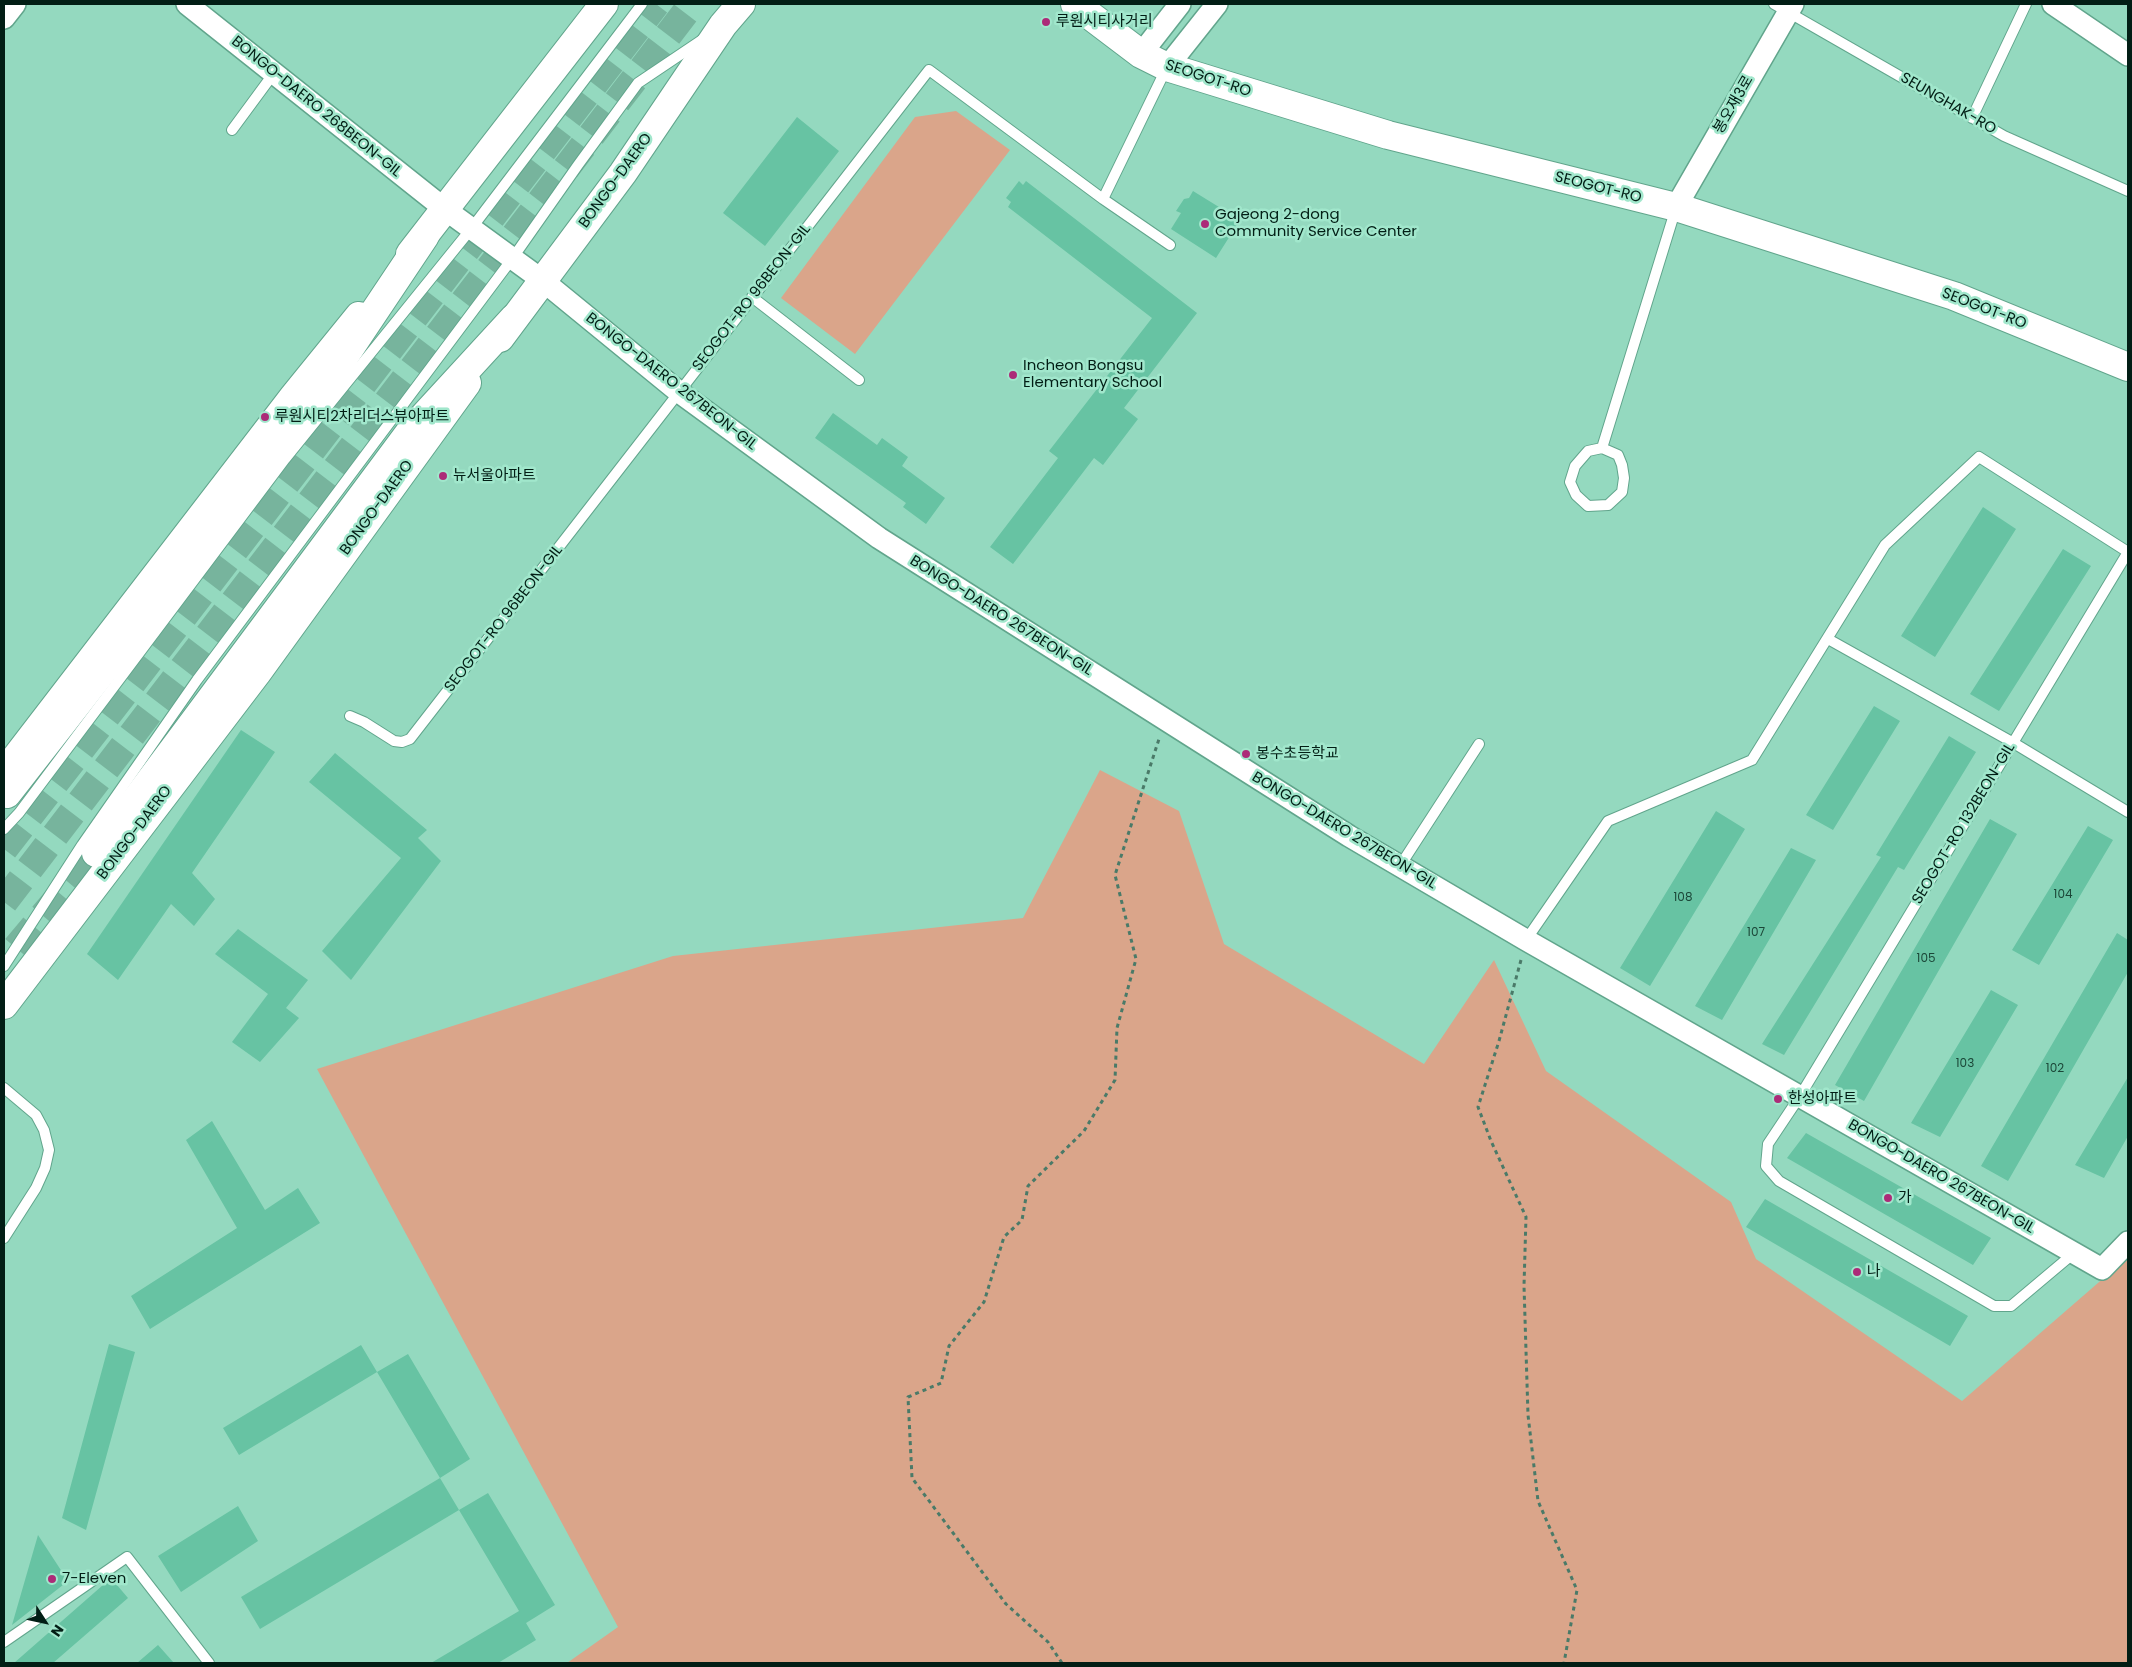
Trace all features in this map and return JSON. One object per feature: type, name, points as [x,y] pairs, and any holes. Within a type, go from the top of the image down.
[{"type":"main road","points":[[6,784],[322,390],[425,236],[604,4]]},
{"type":"main road","name":"BONGO-DAERO","points":[[4,1005],[257,673],[514,318],[623,174],[728,14],[741,4]]},
{"type":"main road","name":"SEOGOT-RO","points":[[1074,4],[1141,54],[1167,67],[1388,135],[1676,207],[1954,296],[2128,367]]},
{"type":"main road","points":[[96,853],[412,429],[514,318]]},
{"type":"street","points":[[4,18],[15,4]]},
{"type":"street","name":"BONGO-DAERO 268BEON-GIL","points":[[187,4],[446,210]]},
{"type":"street","points":[[1141,54],[1180,4]]},
{"type":"street","points":[[1167,67],[1216,4]]},
{"type":"street","points":[[2052,4],[2128,55]]},
{"type":"street","name":"봉오재3로","points":[[1676,207],[1785,6]]},
{"type":"street","name":"BONGO-DAERO 267BEON-GIL","points":[[446,210],[542,280],[679,392],[879,538],[1165,720],[1400,866],[2102,1269],[2128,1242]]},
{"type":"lane","points":[[4,829],[19,813],[285,459],[471,229],[642,4]]},
{"type":"lane","points":[[1972,118],[2026,4]]},
{"type":"lane","name":"SEUNGHAK-RO","points":[[1785,6],[2004,136],[2128,191]]},
{"type":"lane","points":[[4,966],[82,845],[197,680],[512,259],[638,83],[728,14]]},
{"type":"lane","points":[[1103,198],[1167,67]]},
{"type":"lane","name":"SEOGOT-RO 96BEON-GIL","points":[[350,716],[364,722],[394,741],[402,742],[410,739],[929,70],[1170,245]]},
{"type":"lane","points":[[232,130],[274,73]]},
{"type":"lane","points":[[1602,448],[1676,207]]},
{"type":"lane","points":[[752,297],[859,380]]},
{"type":"lane","points":[[1602,448],[1618,455],[1624,478],[1622,492],[1608,505],[1588,506],[1576,495],[1570,482],[1575,466],[1588,452],[1602,448]]},
{"type":"lane","points":[[1526,940],[1608,821],[1752,760],[1885,545],[1978,457],[2128,552]]},
{"type":"lane","name":"SEOGOT-RO 132BEON-GIL","points":[[2074,1253],[2011,1306],[1994,1306],[1780,1181],[1766,1166],[1768,1144],[1800,1096],[2128,552]]},
{"type":"lane","points":[[1828,639],[2012,742],[2128,812]]},
{"type":"lane","points":[[1400,866],[1479,744]]},
{"type":"lane","points":[[4,1088],[36,1115],[44,1130],[49,1150],[45,1168],[36,1188],[4,1238]]},
{"type":"lane","points":[[4,1642],[127,1558],[209,1663]]},
{"type":"path","points":[[1062,1663],[1048,1642],[1006,1604],[912,1478],[908,1397],[941,1383],[949,1346],[984,1302],[1004,1236],[1022,1220],[1028,1186],[1084,1131],[1116,1080],[1117,1028],[1136,959],[1115,875],[1165,720]]},
{"type":"path","points":[[1526,940],[1499,1041],[1478,1107],[1490,1141],[1526,1216],[1524,1286],[1528,1415],[1538,1501],[1577,1590],[1564,1663]]},
{"type":"shaded area","points":[[956,111],[1010,150],[855,354],[781,298],[915,117]]},
{"type":"shaded area","points":[[1100,770],[1179,811],[1224,944],[1424,1064],[1494,960],[1546,1071],[1731,1202],[1756,1259],[1962,1401],[2106,1276],[2128,1254],[2128,1663],[567,1663],[618,1627],[317,1069],[673,956],[1023,918]]},
{"type":"building","points":[[797,117],[839,151],[765,246],[723,213]]},
{"type":"building","points":[[1019,181],[1023,185],[1026,181],[1197,313],[1124,408],[1138,419],[1103,465],[1094,458],[1013,564],[990,547],[1058,458],[1049,451],[1152,318],[1008,207],[1011,202],[1006,198]]},
{"type":"building","name":"Gajeong 2-dong Community Service Center","points":[[1193,191],[1240,220],[1216,258],[1171,229],[1181,213],[1176,211],[1184,199],[1189,198]]},
{"type":"building","points":[[833,413],[877,445],[882,438],[908,457],[902,466],[945,498],[926,524],[903,507],[906,503],[815,438]]},
{"type":"building","points":[[1983,507],[2016,529],[1935,657],[1901,636]]},
{"type":"building","points":[[2063,549],[2091,566],[1999,711],[1970,694]]},
{"type":"building","points":[[1874,706],[1900,721],[1833,830],[1806,815]]},
{"type":"building","points":[[241,730],[275,752],[192,873],[215,899],[194,926],[171,904],[118,980],[87,954]]},
{"type":"building","points":[[1949,736],[1976,752],[1904,870],[1898,867],[1784,1055],[1762,1044],[1881,857],[1876,855]]},
{"type":"building","points":[[335,753],[427,830],[418,838],[441,861],[351,980],[322,951],[401,858],[309,782]]},
{"type":"building","points":[[1716,811],[1745,829],[1650,986],[1620,968]]},
{"type":"building","points":[[1990,819],[2017,834],[1864,1101],[1835,1085]]},
{"type":"building","points":[[2088,826],[2113,840],[2039,965],[2012,950]]},
{"type":"building","points":[[1791,848],[1816,860],[1722,1020],[1695,1006]]},
{"type":"building","points":[[238,929],[308,980],[286,1008],[299,1018],[260,1062],[232,1042],[268,994],[215,954]]},
{"type":"building","points":[[2117,933],[2128,940],[2128,972],[2008,1181],[1981,1166]]},
{"type":"building","points":[[1991,990],[2018,1005],[1940,1137],[1911,1123]]},
{"type":"building","points":[[2128,1077],[2128,1136],[2104,1178],[2075,1165]]},
{"type":"building","points":[[212,1121],[265,1210],[298,1188],[320,1223],[150,1329],[131,1296],[237,1228],[186,1140]]},
{"type":"building","name":"가","points":[[1806,1133],[1991,1238],[1973,1265],[1787,1158]]},
{"type":"building","name":"나","points":[[1765,1199],[1968,1316],[1950,1346],[1746,1227]]},
{"type":"building","points":[[109,1344],[135,1352],[86,1530],[62,1518]]},
{"type":"building","points":[[361,1345],[377,1372],[239,1455],[223,1428]]},
{"type":"building","points":[[408,1354],[470,1459],[440,1478],[377,1372]]},
{"type":"building","points":[[440,1478],[459,1510],[260,1629],[241,1597]]},
{"type":"building","points":[[488,1493],[555,1605],[526,1623],[536,1640],[498,1663],[431,1663],[519,1611],[459,1510]]},
{"type":"building","points":[[238,1506],[258,1541],[181,1592],[158,1556]]},
{"type":"building","points":[[38,1535],[68,1581],[12,1625]]},
{"type":"building","points":[[111,1578],[128,1598],[53,1663],[14,1663]]},
{"type":"building","points":[[158,1645],[174,1663],[137,1663]]},
{"type":"tunnel","points":[[4,849],[656,4]]},
{"type":"tunnel","points":[[4,902],[692,4]]},
{"type":"tunnel","points":[[16,948],[96,853]]},
{"type":"place","name":"루원시티사거리","points":[[1046,22]]},
{"type":"place","name":"Gajeong 2-dong Community Service Center","points":[[1205,224]]},
{"type":"place","name":"Incheon Bongsu Elementary School","points":[[1013,375]]},
{"type":"place","name":"루원시티2차리더스뷰아파트","points":[[265,417]]},
{"type":"place","name":"뉴서울아파트","points":[[443,476]]},
{"type":"place","name":"봉수초등학교","points":[[1246,754]]},
{"type":"place","name":"한성아파트","points":[[1778,1099]]},
{"type":"place","name":"가","points":[[1888,1198]]},
{"type":"place","name":"나","points":[[1857,1272]]},
{"type":"place","name":"7-Eleven","points":[[52,1579]]}]
